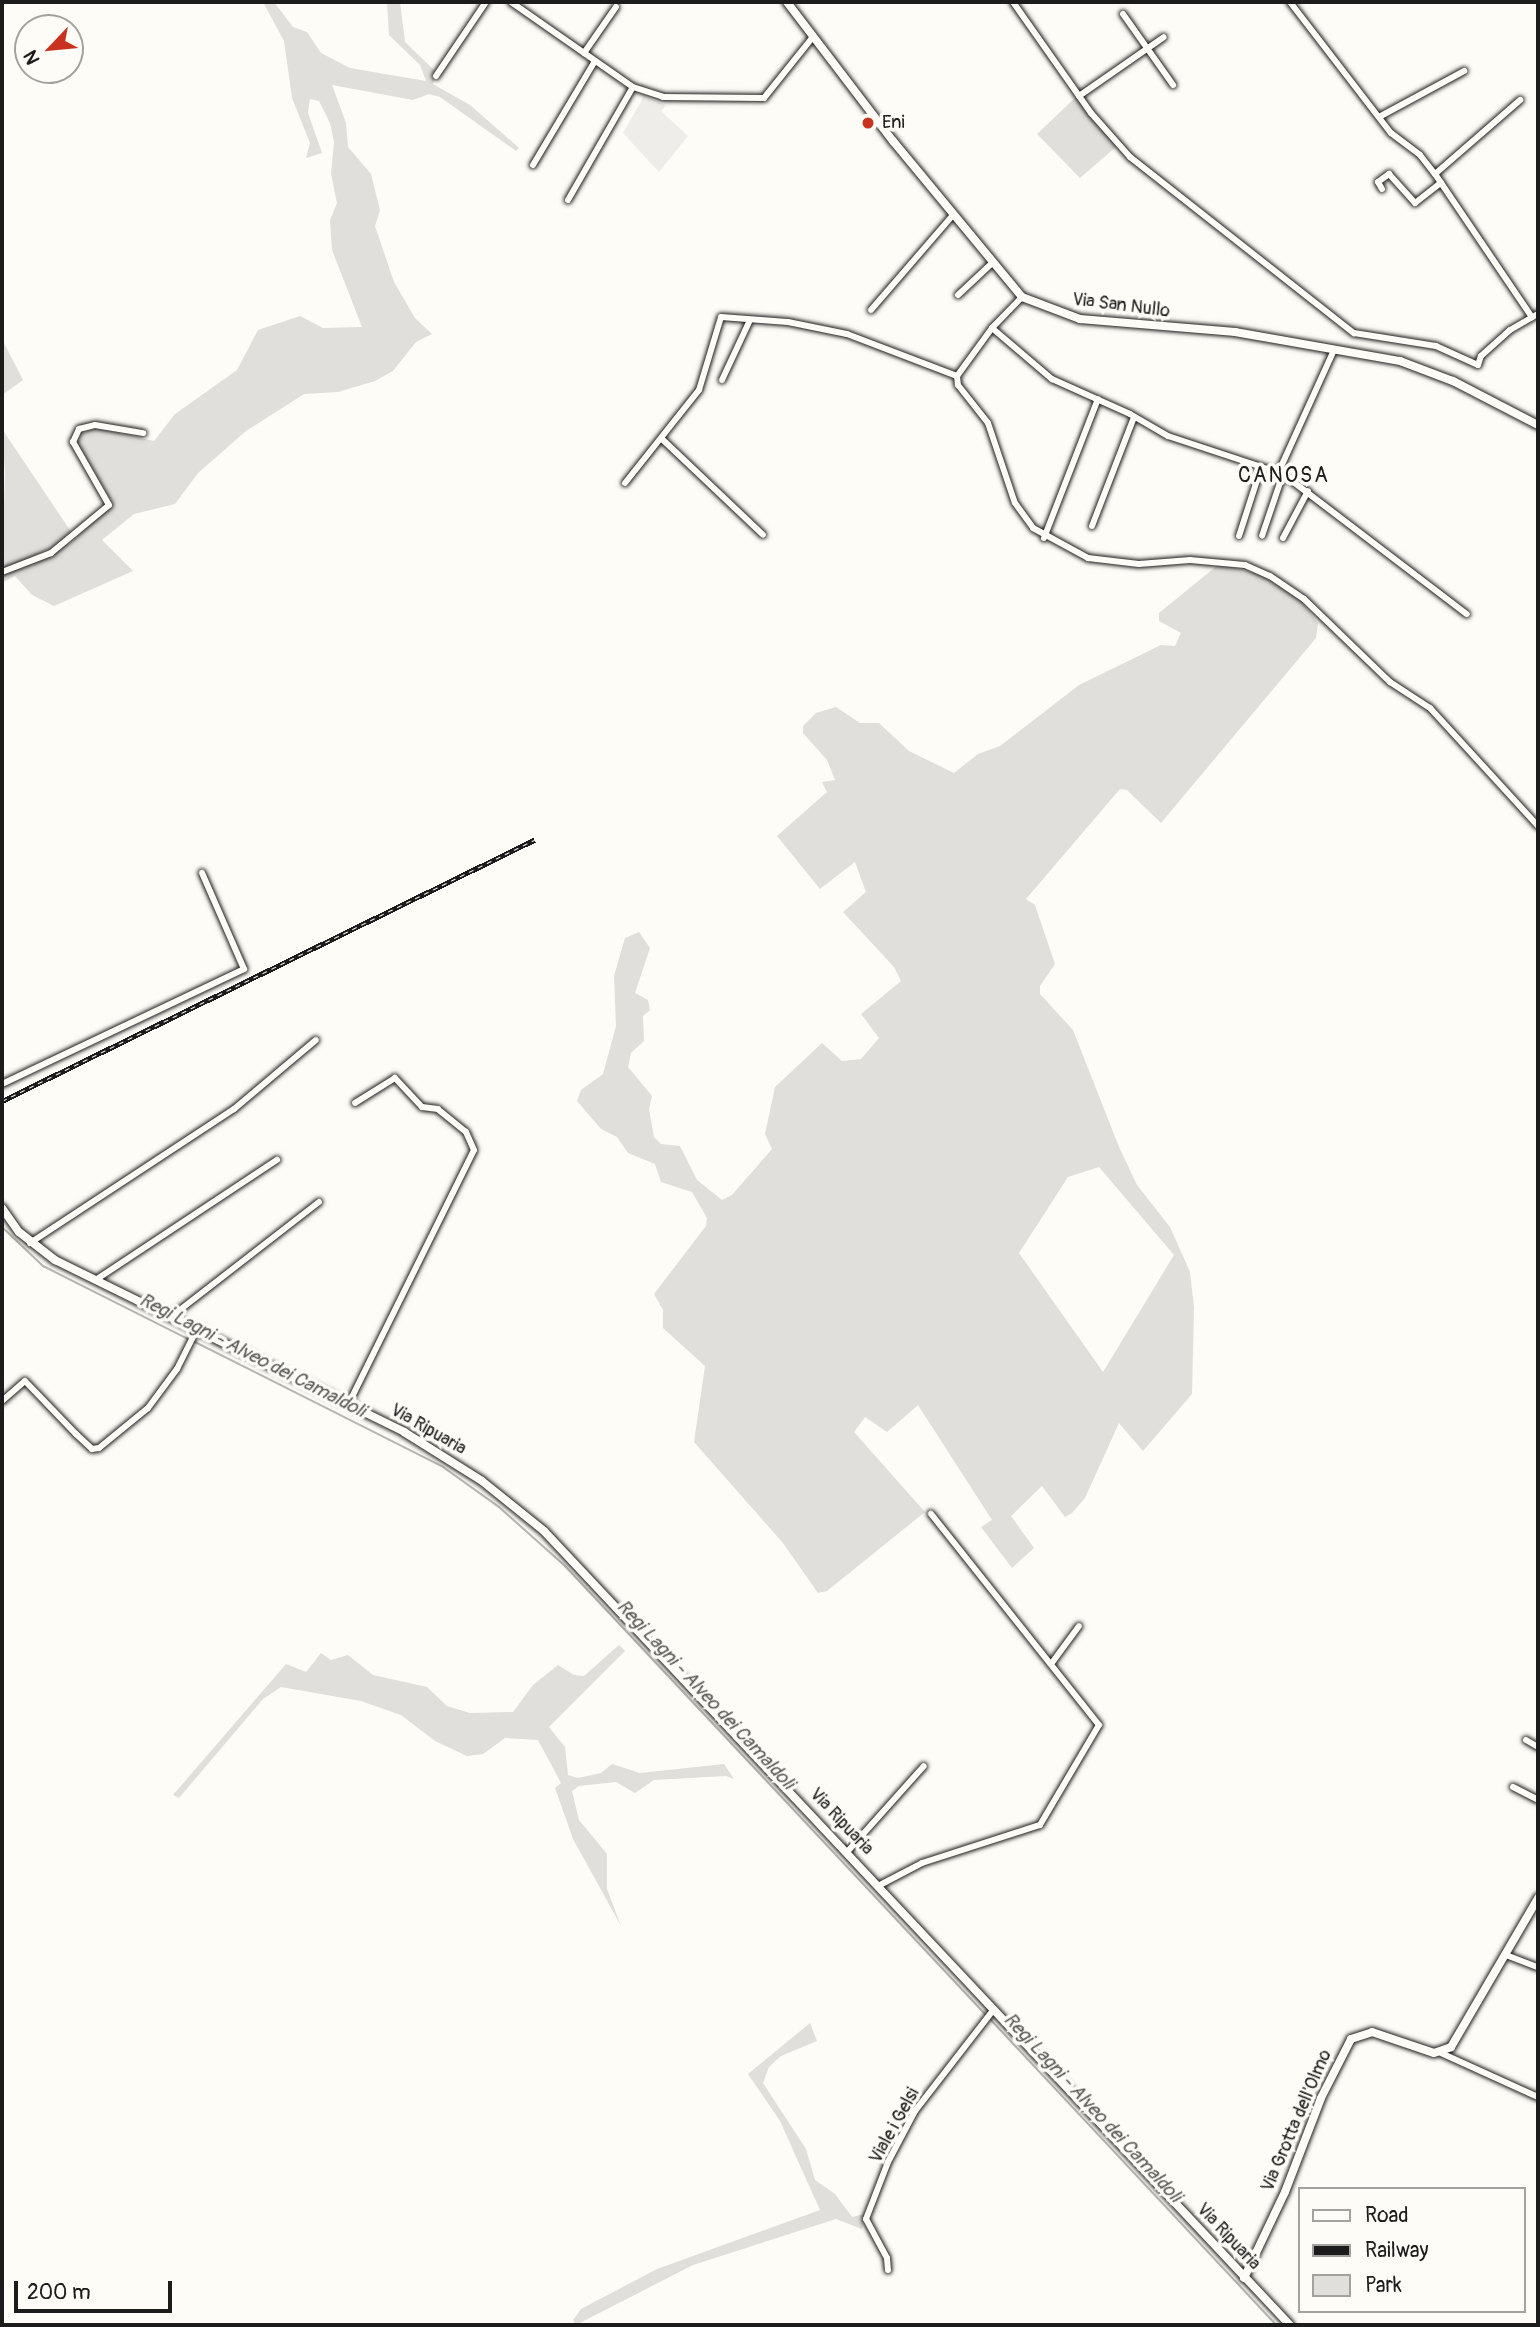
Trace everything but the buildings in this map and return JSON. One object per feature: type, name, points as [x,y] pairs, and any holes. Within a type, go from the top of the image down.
[{"type":"street","points":[[436,76],[486,2]]},
{"type":"street","points":[[511,2],[633,88],[663,97],[764,98],[812,38]]},
{"type":"street","name":"Via San Nullo","points":[[787,2],[812,38],[952,216],[1022,297],[1080,319],[1235,332],[1422,367],[1538,425]]},
{"type":"street","points":[[1013,2],[1079,96],[1142,167],[1354,333],[1436,346],[1478,365],[1481,356],[1535,315],[1435,174],[1379,117],[1290,2]]},
{"type":"street","points":[[584,53],[615,7]]},
{"type":"street","points":[[1123,14],[1173,85]]},
{"type":"street","points":[[1079,96],[1164,37]]},
{"type":"street","points":[[533,165],[595,61]]},
{"type":"street","points":[[1379,117],[1464,71]]},
{"type":"street","points":[[568,200],[633,88]]},
{"type":"street","points":[[1435,174],[1520,100]]},
{"type":"street","points":[[1382,189],[1378,182],[1389,174],[1415,203],[1441,183]]},
{"type":"street","points":[[871,310],[952,216]]},
{"type":"street","points":[[958,295],[991,264]]},
{"type":"street","points":[[1022,297],[992,328],[957,376],[958,385],[991,430],[1015,503],[1044,538],[1088,558],[1139,564],[1190,560],[1233,564],[1269,576],[1304,599],[1390,682],[1430,708],[1538,826]]},
{"type":"street","points":[[625,484],[703,382],[721,317],[788,322],[847,334],[957,376]]},
{"type":"street","points":[[722,380],[750,320]]},
{"type":"street","points":[[992,328],[1052,379],[1098,399],[1168,436],[1283,474],[1308,491],[1349,528],[1467,614]]},
{"type":"street","points":[[1283,474],[1278,467],[1334,350]]},
{"type":"street","points":[[1044,538],[1098,399]]},
{"type":"street","points":[[1092,526],[1134,417]]},
{"type":"street","points":[[2,572],[51,552],[109,505],[73,442],[79,429],[95,425],[143,433]]},
{"type":"street","points":[[662,439],[763,535]]},
{"type":"street","points":[[1239,536],[1261,468]]},
{"type":"street","points":[[1262,536],[1283,474]]},
{"type":"street","points":[[1283,538],[1308,491]]},
{"type":"street","points":[[2,1084],[244,969],[202,873]]},
{"type":"street","points":[[30,1242],[234,1109],[316,1040]]},
{"type":"street","points":[[348,1405],[474,1150],[466,1132],[438,1110],[422,1107],[395,1077],[384,1080],[355,1103]]},
{"type":"street","points":[[97,1279],[277,1160]]},
{"type":"street","points":[[172,1316],[319,1202]]},
{"type":"street","name":"Via Ripuaria","points":[[2,1208],[30,1242],[196,1331],[442,1454],[544,1531],[1290,2325]]},
{"type":"street","points":[[2,1401],[25,1381],[92,1449],[99,1448],[148,1408],[196,1331]]},
{"type":"street","points":[[878,1886],[922,1863],[1032,1829],[1047,1819],[1099,1726],[931,1514]]},
{"type":"street","points":[[1051,1664],[1079,1626]]},
{"type":"street","points":[[1526,1740],[1538,1747]]},
{"type":"street","points":[[847,1852],[924,1766]]},
{"type":"street","points":[[1513,1787],[1538,1800]]},
{"type":"street","points":[[1441,2053],[1451,2047],[1534,1914],[1538,1898]]},
{"type":"street","points":[[1506,1955],[1538,1967]]},
{"type":"street","name":"Viale i Gelsi","points":[[888,2270],[887,2258],[866,2220],[915,2111],[982,2021],[994,2010]]},
{"type":"street","name":"Via Grotta dell'Olmo","points":[[1244,2278],[1294,2170],[1321,2098],[1351,2039],[1372,2032],[1441,2053]]},
{"type":"street","points":[[1441,2053],[1538,2097]]},
{"type":"shaded area","points":[[644,96],[666,105],[661,111],[688,136],[659,172],[623,133]]},
{"type":"green space","points":[[263,2],[274,2],[293,27],[307,32],[321,53],[350,68],[426,81],[420,65],[389,35],[387,2],[400,2],[405,42],[436,72],[433,84],[470,105],[519,148],[516,151],[440,97],[429,94],[413,100],[332,85],[346,123],[348,147],[371,174],[380,210],[375,226],[394,282],[415,318],[432,334],[416,342],[393,371],[375,381],[338,392],[304,394],[246,431],[198,473],[175,504],[134,514],[102,540],[133,571],[54,606],[32,595],[15,576],[2,583],[2,576],[71,543],[113,503],[78,444],[81,434],[96,428],[154,441],[175,414],[237,370],[258,330],[300,316],[323,328],[362,327],[332,250],[330,220],[337,203],[331,174],[334,142],[330,123],[319,101],[310,99],[308,113],[322,153],[306,158],[310,143],[292,98],[284,41]]},
{"type":"green space","points":[[1077,96],[1117,146],[1080,178],[1037,134]]},
{"type":"green space","points":[[2,339],[23,380],[2,395]]},
{"type":"green space","points":[[2,429],[74,536],[2,572],[5,473]]},
{"type":"green space","points":[[1219,564],[1259,574],[1300,600],[1318,623],[1316,638],[1161,823],[1127,790],[1120,789],[1026,899],[1035,905],[1055,964],[1040,986],[1040,994],[1073,1030],[1119,1147],[1137,1185],[1170,1227],[1190,1272],[1194,1307],[1192,1394],[1143,1451],[1119,1423],[1085,1498],[1072,1513],[1065,1517],[1042,1486],[1011,1516],[1034,1548],[1012,1568],[981,1527],[992,1520],[918,1405],[887,1432],[865,1417],[854,1432],[925,1512],[827,1591],[818,1593],[783,1543],[694,1442],[705,1366],[663,1328],[663,1310],[654,1294],[706,1226],[707,1218],[692,1192],[661,1182],[655,1164],[628,1153],[617,1137],[601,1129],[577,1101],[581,1090],[603,1074],[616,1026],[614,976],[625,938],[639,932],[650,948],[635,993],[648,1000],[650,1010],[643,1016],[644,1041],[631,1053],[628,1067],[652,1096],[649,1109],[654,1137],[661,1144],[680,1146],[697,1180],[722,1200],[732,1195],[772,1149],[765,1134],[775,1087],[822,1043],[842,1061],[861,1059],[879,1038],[861,1014],[901,981],[894,967],[843,912],[866,892],[855,862],[820,889],[777,836],[827,792],[822,782],[835,780],[827,760],[803,733],[803,726],[816,713],[836,707],[860,723],[879,723],[909,751],[954,773],[978,754],[1000,746],[1079,685],[1161,645],[1175,646],[1181,633],[1159,621],[1159,613]],"holes":[[[1099,1167],[1174,1255],[1103,1372],[1019,1253],[1068,1177]]]},
{"type":"green space","points":[[619,1645],[625,1651],[549,1727],[565,1747],[568,1775],[578,1778],[601,1773],[612,1764],[640,1773],[724,1764],[734,1779],[726,1776],[654,1780],[635,1793],[616,1782],[579,1786],[572,1791],[579,1820],[607,1854],[607,1889],[621,1926],[573,1839],[555,1788],[561,1783],[538,1740],[505,1738],[483,1754],[467,1756],[435,1741],[401,1715],[361,1701],[281,1687],[263,1699],[179,1798],[173,1795],[286,1664],[306,1672],[321,1653],[331,1660],[348,1655],[373,1675],[427,1687],[447,1706],[470,1713],[513,1712],[533,1685],[558,1665],[574,1675],[584,1676]]},
{"type":"green space","points":[[810,2023],[817,2041],[781,2056],[769,2067],[763,2083],[806,2149],[815,2180],[835,2194],[852,2217],[865,2214],[862,2229],[836,2219],[693,2265],[576,2325],[573,2320],[581,2309],[657,2269],[820,2210],[780,2121],[748,2074]]},
{"type":"waterway","name":"Regi Lagni - Alveo dei Camaldoli","points":[[2,1227],[43,1266],[188,1339]]},
{"type":"waterway","name":"Regi Lagni - Alveo dei Camaldoli","points":[[193,1341],[443,1467],[499,1507],[565,1566],[985,2014]]},
{"type":"waterway","name":"Regi Lagni - Alveo dei Camaldoli","points":[[989,2018],[1276,2325]]},
{"type":"railway","points":[[2,1101],[534,840]]},
{"type":"place","name":"Eni","points":[[868,123]]},
{"type":"district","name":"CANOSA","points":[[1284,476]]}]
